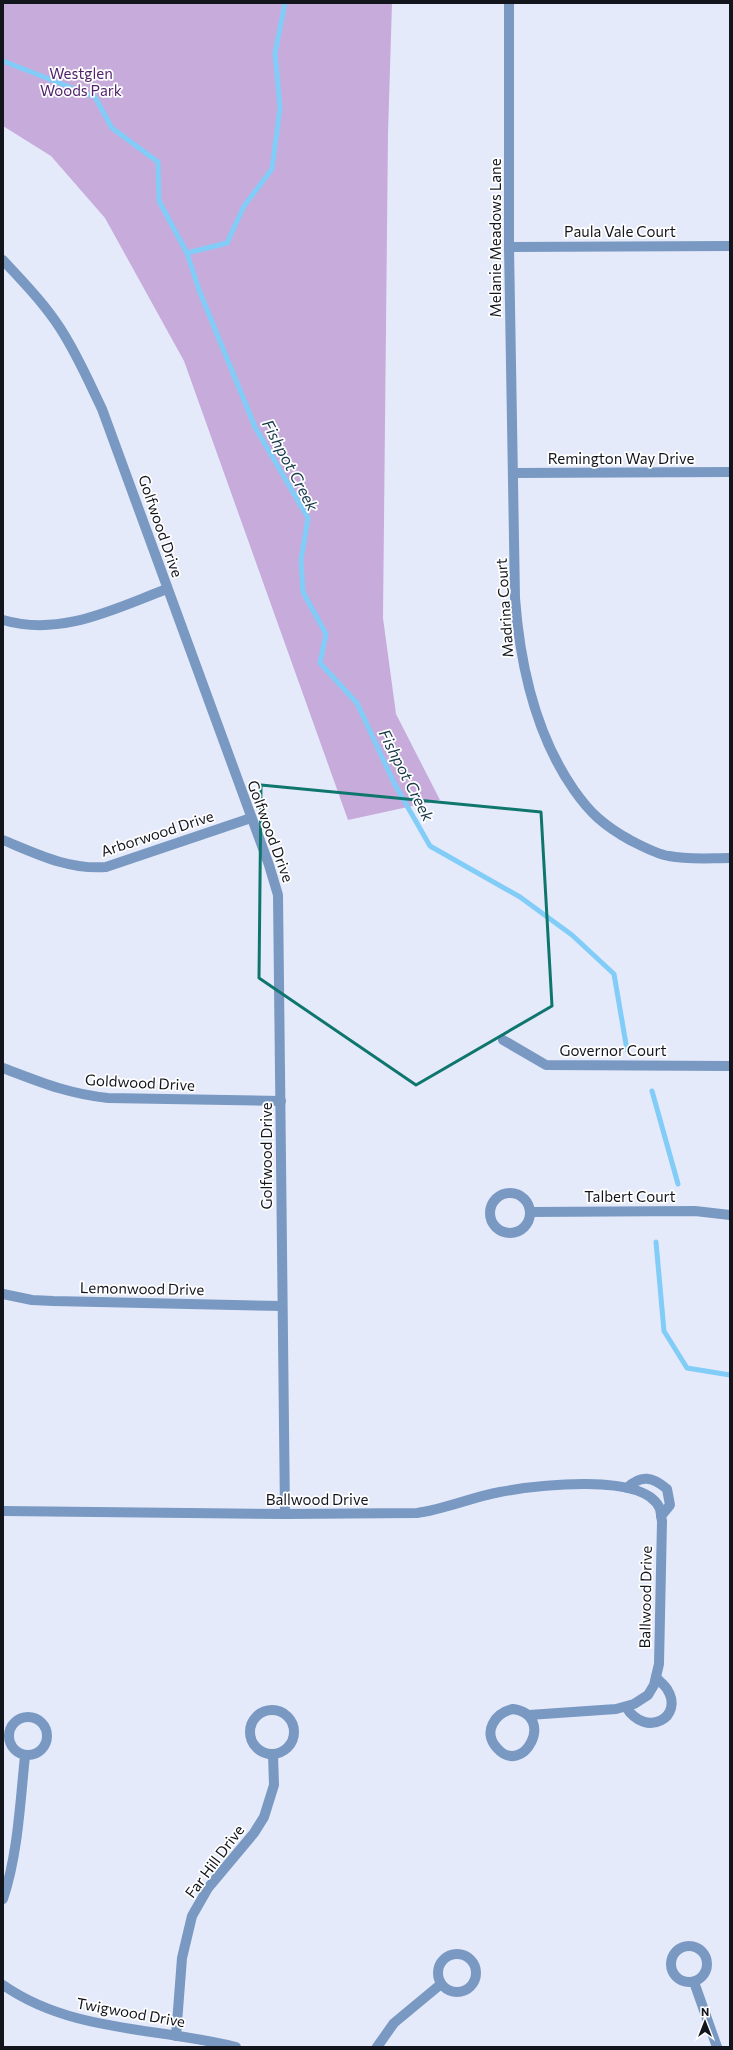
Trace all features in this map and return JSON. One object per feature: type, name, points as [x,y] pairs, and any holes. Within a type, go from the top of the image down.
[{"type":"street","name":"Melanie Meadows Lane","points":[[509,3],[509,247],[513,473]]},
{"type":"street","name":"Paula Vale Court","points":[[509,247],[730,246]]},
{"type":"street","name":"Golfwood Drive","points":[[3,260],[49,312],[79,359],[102,409],[278,895],[285,1514]]},
{"type":"street","name":"Remington Way Drive","points":[[513,473],[730,472]]},
{"type":"street","name":"Madrina Court","points":[[513,473],[515,598],[522,662],[540,721],[565,776],[581,799],[597,818],[643,847],[668,856],[692,859],[730,858]]},
{"type":"street","points":[[3,620],[21,625],[43,627],[85,620],[167,589]]},
{"type":"street","name":"Arborwood Drive","points":[[3,840],[60,863],[92,868],[106,867],[251,818]]},
{"type":"street","name":"Governor Court","points":[[503,1040],[546,1065],[730,1066]]},
{"type":"street","name":"Goldwood Drive","points":[[3,1068],[57,1090],[83,1096],[108,1098],[281,1101]]},
{"type":"street","points":[[512,1193],[524,1199],[530,1212],[527,1224],[523,1229],[511,1233],[498,1230],[491,1220],[490,1214],[494,1201],[499,1196],[512,1193]]},
{"type":"street","name":"Talbert Court","points":[[530,1212],[695,1211],[730,1215]]},
{"type":"street","name":"Lemonwood Drive","points":[[3,1294],[32,1300],[53,1301],[282,1306]]},
{"type":"street","name":"Ballwood Drive","points":[[627,1488],[634,1481],[647,1479],[654,1480],[667,1489],[670,1505],[661,1516]]},
{"type":"street","name":"Ballwood Drive","points":[[3,1511],[285,1514],[417,1513],[438,1510],[498,1492],[539,1486],[595,1484],[627,1488],[642,1493],[654,1502],[660,1509],[661,1516],[659,1664],[654,1685],[648,1695],[626,1707],[529,1715]]},
{"type":"street","points":[[626,1707],[630,1715],[639,1722],[662,1721],[668,1714],[671,1702],[667,1689],[656,1677]]},
{"type":"street","points":[[513,1709],[521,1710],[529,1715],[534,1724],[532,1742],[523,1753],[510,1755],[497,1749],[491,1735],[494,1720],[499,1715],[513,1709]]},
{"type":"street","points":[[272,1710],[283,1713],[289,1718],[294,1732],[291,1743],[286,1749],[273,1754],[267,1754],[254,1745],[250,1731],[253,1721],[258,1715],[272,1710]]},
{"type":"street","name":"Far Hill Drive","points":[[176,2036],[182,1958],[192,1916],[208,1888],[254,1833],[264,1817],[274,1786],[273,1754]]},
{"type":"street","points":[[3,1899],[9,1877],[17,1829],[25,1756]]},
{"type":"street","points":[[694,1982],[717,2047]]},
{"type":"street","points":[[378,2047],[394,2023],[441,1984]]},
{"type":"street","name":"Twigwood Drive","points":[[3,1985],[37,2005],[72,2018],[120,2028],[236,2047]]},
{"type":"highlighted area","points":[[261,785],[541,812],[552,1006],[416,1085],[259,978]]},
{"type":"green space","name":"Westglen Woods Park","points":[[3,3],[392,3],[388,134],[383,618],[396,714],[440,800],[348,820],[184,361],[105,218],[51,156],[3,126]]},
{"type":"waterway","points":[[187,253],[227,243],[244,206],[272,169],[280,108],[275,53],[285,3]]},
{"type":"waterway","name":"Fishpot Creek","points":[[3,61],[95,97],[112,128],[158,162],[159,201],[187,253],[199,290],[255,427],[308,518],[301,560],[303,592],[326,634],[320,663],[357,703],[394,783],[430,846],[520,897],[572,935],[614,974],[627,1050]]},
{"type":"waterway","points":[[652,1091],[678,1184]]},
{"type":"waterway","points":[[656,1242],[664,1331],[687,1368],[730,1375]]}]
